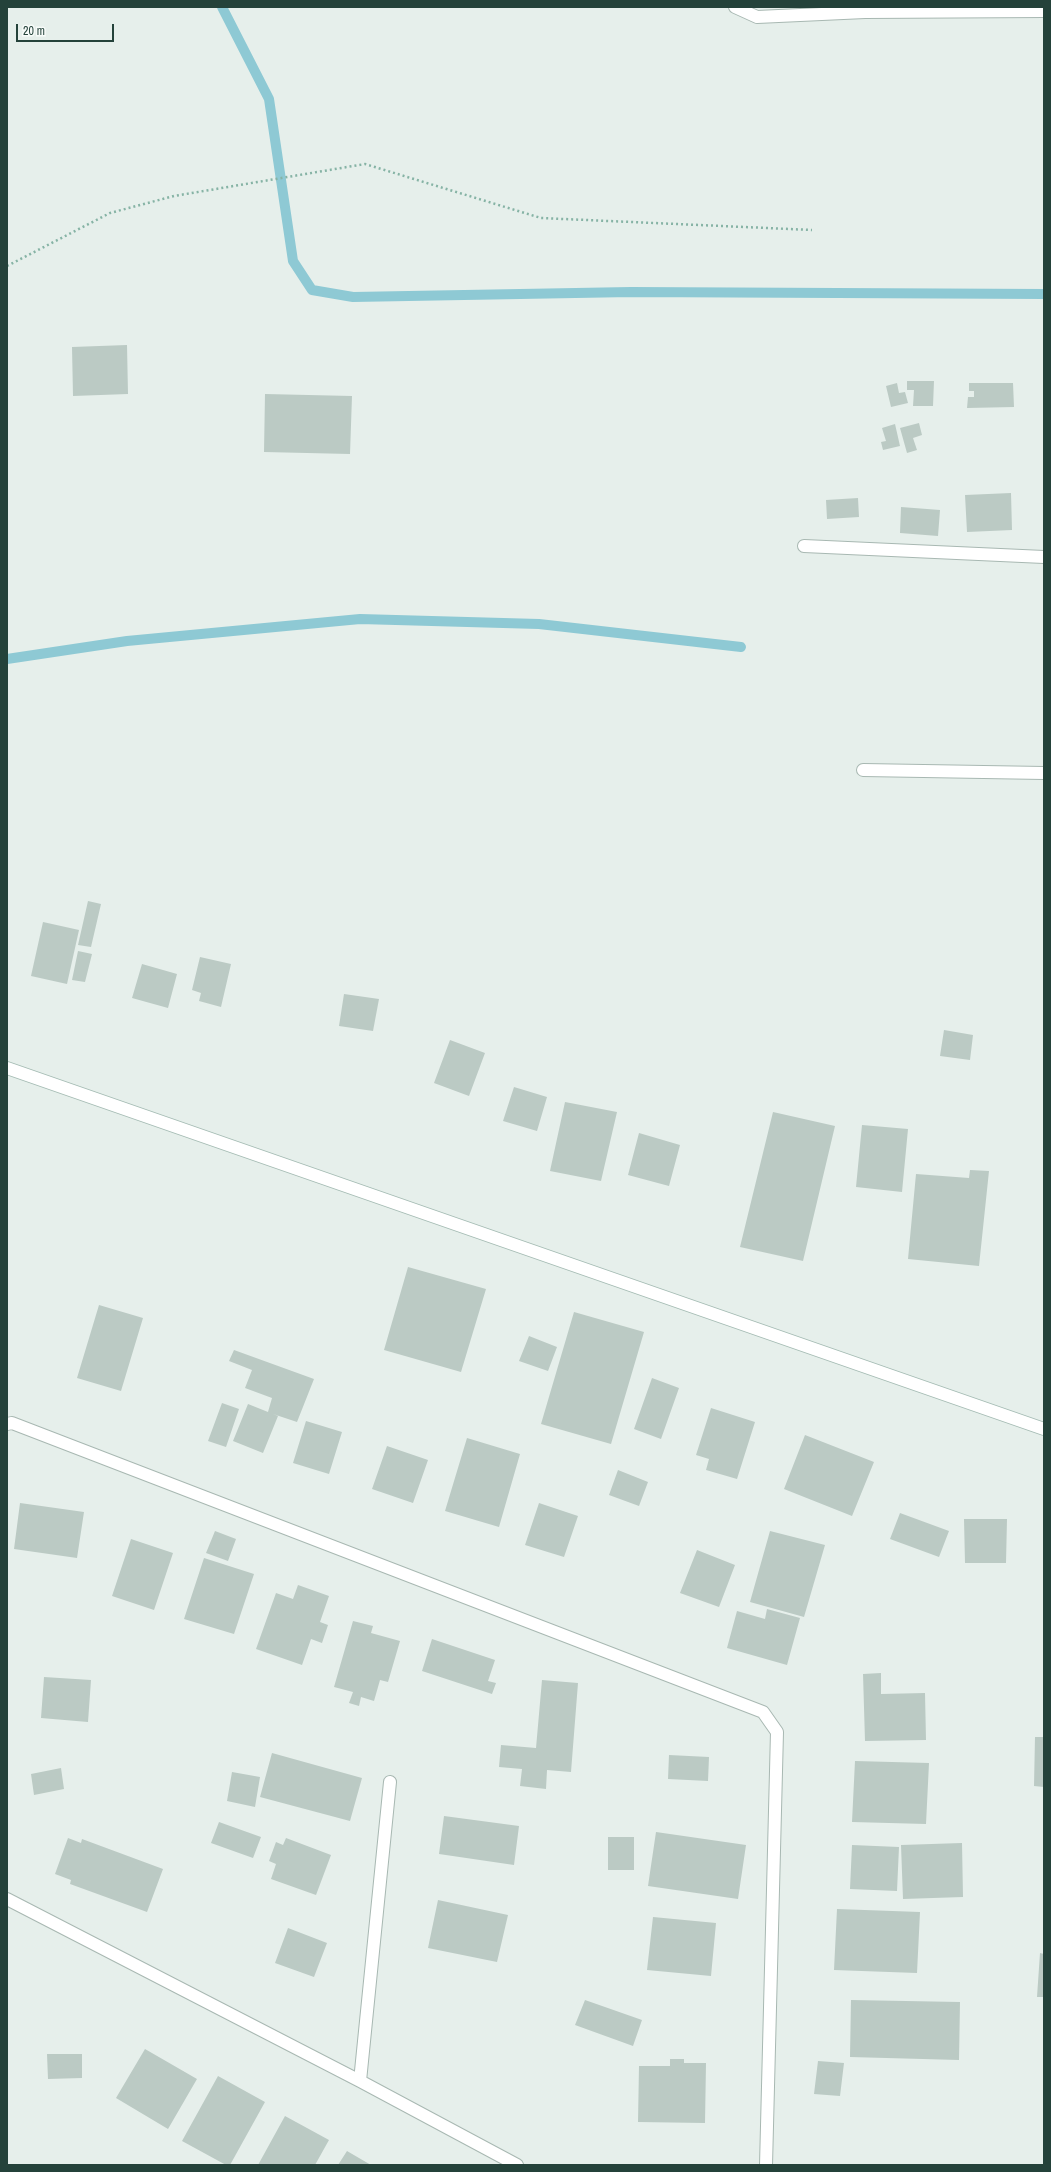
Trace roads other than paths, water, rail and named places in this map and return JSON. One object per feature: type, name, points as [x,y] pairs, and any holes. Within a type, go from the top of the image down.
[{"type":"street","points":[[735,7],[757,17],[865,12],[1044,11]]},
{"type":"street","points":[[804,546],[1044,557]]},
{"type":"street","points":[[863,770],[1044,774]]},
{"type":"street","points":[[7,1068],[1044,1429]]},
{"type":"street","points":[[7,1424],[19,1426],[763,1712],[777,1732],[766,2165]]},
{"type":"street","points":[[360,2081],[390,1782]]},
{"type":"street","points":[[7,1900],[360,2081],[517,2165]]},
{"type":"waterway","points":[[222,7],[269,99],[293,261],[312,290],[353,297],[631,292],[1044,294]]},
{"type":"waterway","points":[[7,659],[127,641],[360,619],[539,624],[741,647]]}]
